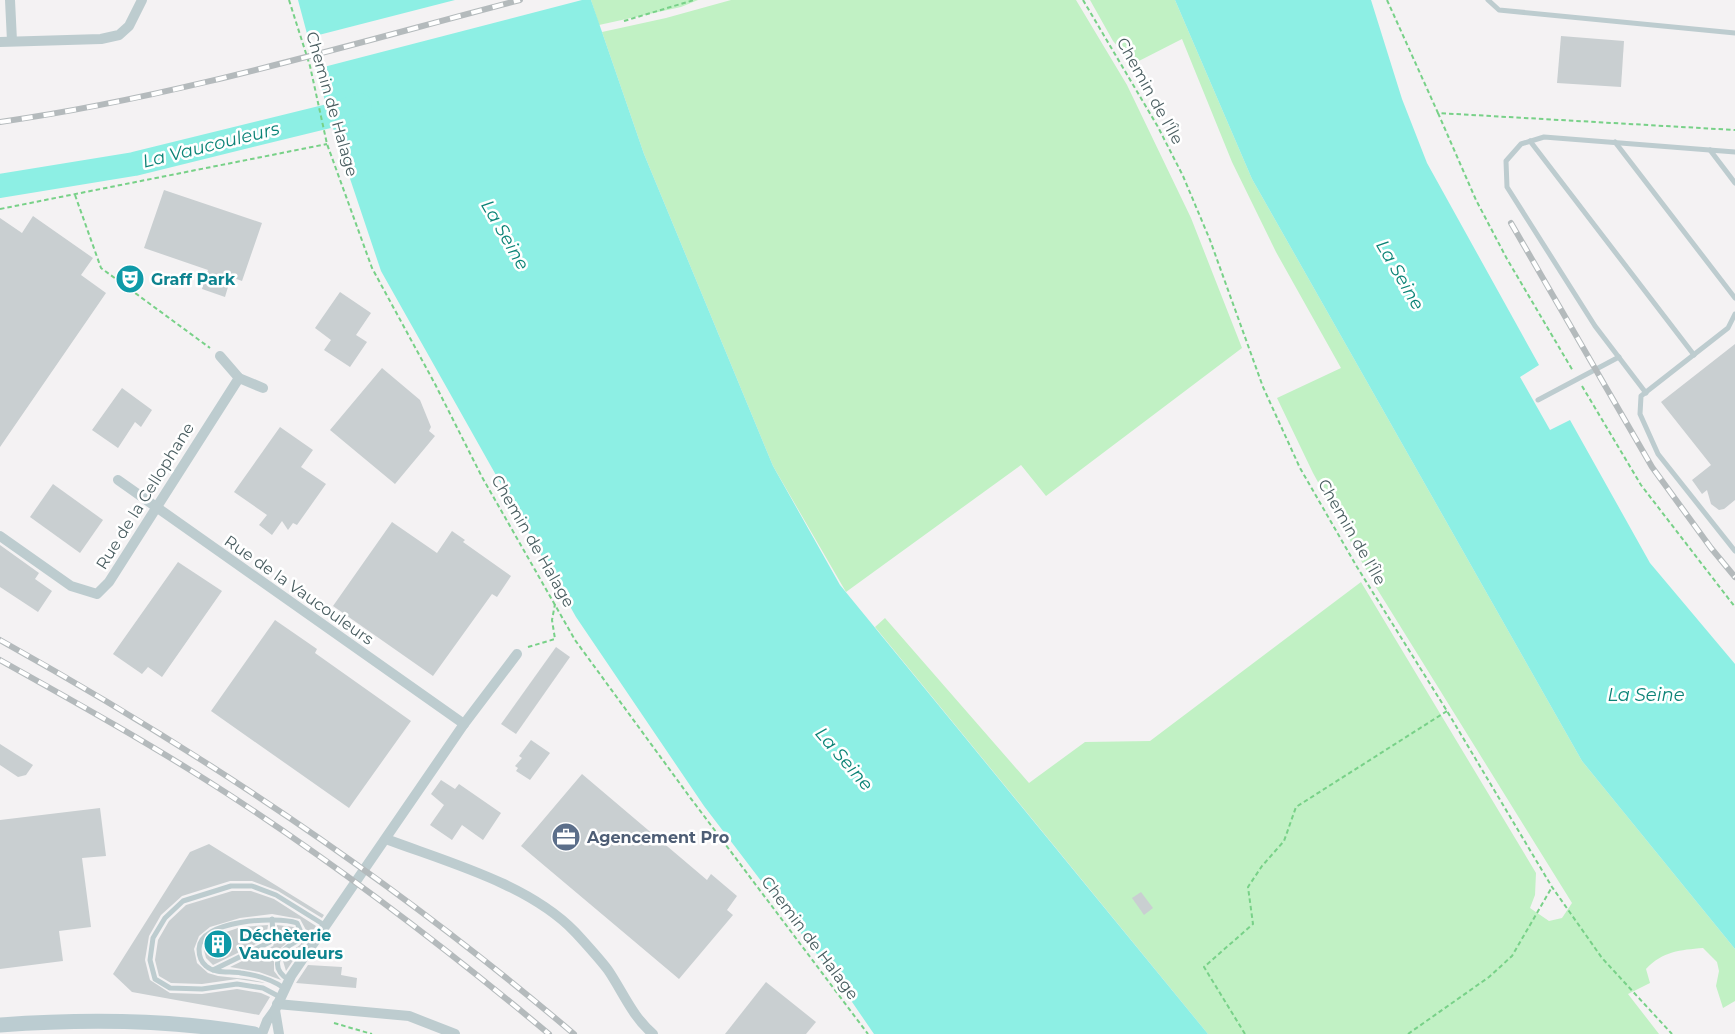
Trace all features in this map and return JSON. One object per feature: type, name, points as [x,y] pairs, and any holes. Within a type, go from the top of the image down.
[{"type":"main road","points":[[0,1025],[116,1022],[169,1024],[254,1034]]},
{"type":"street","points":[[10,0],[6,41],[101,39],[119,35],[129,26],[142,0]]},
{"type":"street","points":[[220,356],[239,378],[263,388]]},
{"type":"street","name":"Rue de la Cellophane","points":[[0,536],[71,586],[97,594],[109,582],[239,378]]},
{"type":"street","name":"Rue de la Vaucouleurs","points":[[118,480],[464,724]]},
{"type":"street","points":[[262,1034],[281,996],[326,926],[464,724],[518,654]]},
{"type":"street","points":[[386,839],[519,890],[550,911],[573,930],[608,970],[637,1019],[653,1034]]},
{"type":"street","points":[[279,1034],[281,996]]},
{"type":"street","points":[[281,996],[409,1017],[455,1034]]},
{"type":"lane","points":[[1488,0],[1499,10],[1735,33]]},
{"type":"lane","points":[[1646,393],[1595,326],[1507,188],[1506,161],[1521,144],[1544,137],[1735,152]]},
{"type":"lane","points":[[1530,141],[1694,355]]},
{"type":"lane","points":[[1615,142],[1735,298]]},
{"type":"lane","points":[[1710,150],[1735,183]]},
{"type":"lane","points":[[1735,314],[1728,328],[1641,396],[1640,414],[1658,454],[1735,551]]},
{"type":"lane","points":[[1538,400],[1619,357]]},
{"type":"lane","points":[[281,996],[263,988],[237,984],[202,989],[170,988],[155,979],[150,960],[153,938],[165,918],[183,901],[231,886],[252,886],[276,895],[326,926]]},
{"type":"lane","points":[[272,919],[297,923],[301,932],[297,941],[280,954],[277,966],[281,996],[263,977],[206,967],[200,959],[199,946],[206,934],[240,922],[272,919]]},
{"type":"lane","points":[[213,969],[270,942],[273,933],[272,919]]},
{"type":"path","name":"Chemin de Halage","points":[[289,0],[310,66],[327,144],[372,268],[482,477],[575,640],[868,1034]]},
{"type":"path","points":[[624,21],[694,0]]},
{"type":"path","name":"Chemin de l'Île","points":[[1083,0],[1158,127],[1183,176],[1210,240],[1263,387],[1300,468],[1357,567],[1447,711],[1552,887],[1602,958],[1672,1034]]},
{"type":"path","points":[[1387,0],[1476,200],[1507,259],[1641,485],[1735,608]]},
{"type":"path","points":[[1438,113],[1735,130]]},
{"type":"path","points":[[0,209],[327,144]]},
{"type":"path","points":[[75,195],[100,268],[220,356]]},
{"type":"path","points":[[518,654],[529,647],[555,639],[552,620],[555,604]]},
{"type":"path","points":[[1245,1034],[1204,967],[1253,924],[1248,887],[1262,866],[1284,841],[1296,807],[1447,711]]},
{"type":"path","points":[[1408,1034],[1489,977],[1512,956],[1552,887]]},
{"type":"path","points":[[325,1020],[372,1034]]},
{"type":"green space","points":[[591,0],[698,0],[681,7],[599,25]]},
{"type":"green space","points":[[731,0],[1076,0],[1127,85],[1191,218],[1242,348],[1046,496],[1021,465],[846,592],[773,466],[644,154],[602,32],[666,18]]},
{"type":"green space","points":[[1090,0],[1175,0],[1252,179],[1582,761],[1735,949],[1735,1001],[1723,1008],[1716,986],[1719,971],[1717,962],[1703,948],[1679,951],[1659,958],[1646,969],[1650,983],[1628,994],[1659,1034],[1208,1034],[875,627],[885,618],[1029,783],[1085,742],[1150,741],[1361,582],[1536,873],[1535,895],[1530,908],[1549,921],[1562,918],[1572,903],[1374,584],[1313,473],[1277,398],[1341,368],[1276,252],[1232,162],[1182,39],[1133,64],[1113,41]]},
{"type":"water","points":[[298,0],[591,0],[644,154],[773,466],[840,585],[1208,1034],[874,1034],[839,983],[704,806],[576,617],[381,271],[329,116]]},
{"type":"water","name":"La Seine","points":[[1175,0],[1371,0],[1402,99],[1427,163],[1539,365],[1520,377],[1550,430],[1570,420],[1650,563],[1735,664],[1735,949],[1582,761],[1252,179]]},
{"type":"pier","points":[[455,0],[582,0],[316,69],[307,38]]},
{"type":"building","points":[[1561,36],[1624,41],[1621,87],[1557,83]]},
{"type":"building","points":[[164,190],[262,223],[242,281],[231,277],[225,297],[202,289],[208,270],[144,248]]},
{"type":"building","points":[[33,216],[93,258],[81,275],[106,293],[0,447],[0,218],[22,233]]},
{"type":"building","points":[[340,292],[371,313],[356,335],[367,342],[350,367],[324,350],[331,340],[315,328]]},
{"type":"building","points":[[1735,344],[1735,500],[1724,509],[1719,510],[1711,504],[1707,490],[1702,494],[1692,480],[1711,465],[1661,402]]},
{"type":"building","points":[[382,368],[420,400],[431,427],[429,431],[435,436],[395,484],[330,430]]},
{"type":"building","points":[[122,388],[152,410],[141,427],[135,422],[118,448],[92,430]]},
{"type":"building","points":[[280,427],[313,450],[301,467],[326,484],[297,525],[293,523],[288,530],[282,521],[272,535],[259,525],[267,515],[234,492]]},
{"type":"building","points":[[53,484],[103,520],[80,553],[30,517]]},
{"type":"building","points":[[392,522],[437,553],[452,531],[465,540],[463,542],[511,576],[497,597],[492,594],[433,676],[333,606]]},
{"type":"building","points":[[0,545],[39,573],[35,579],[52,591],[38,612],[0,587]]},
{"type":"building","points":[[178,562],[222,591],[162,677],[148,667],[142,674],[113,654]]},
{"type":"building","points":[[275,620],[317,649],[315,653],[411,721],[349,808],[211,711]]},
{"type":"building","points":[[556,647],[570,657],[516,734],[501,724]]},
{"type":"building","points":[[531,740],[550,753],[530,780],[516,771],[518,768],[515,766],[522,758],[519,756]]},
{"type":"building","points":[[0,744],[33,765],[26,775],[18,777],[0,765]]},
{"type":"building","points":[[582,774],[707,880],[711,874],[737,896],[727,910],[733,915],[679,979],[521,846]]},
{"type":"building","points":[[441,780],[455,789],[459,784],[501,813],[483,840],[462,825],[452,840],[430,825],[444,805],[431,794]]},
{"type":"building","points":[[100,808],[106,856],[82,858],[91,927],[59,931],[63,961],[0,969],[0,820]]},
{"type":"building","points":[[209,844],[324,915],[322,918],[278,891],[252,881],[230,881],[182,896],[161,915],[149,936],[145,960],[150,980],[170,993],[202,994],[237,989],[261,993],[270,997],[259,1015],[132,992],[113,974],[190,852]]},
{"type":"building","points":[[232,891],[251,891],[274,899],[316,926],[286,971],[283,961],[301,944],[306,930],[300,919],[272,914],[240,918],[210,927],[199,936],[194,949],[197,963],[208,973],[265,983],[237,979],[202,984],[171,983],[159,976],[155,960],[158,940],[169,921],[186,905]]},
{"type":"building","points":[[1141,892],[1153,908],[1144,915],[1132,898]]},
{"type":"building","points":[[268,925],[266,939],[213,965],[206,958],[204,950],[207,942],[214,936],[241,927]]},
{"type":"building","points":[[277,925],[294,927],[296,932],[293,938],[277,951],[274,958],[274,971],[281,980],[259,972],[230,967],[273,946],[278,934]]},
{"type":"building","points":[[308,965],[342,967],[341,975],[357,978],[356,988],[296,983]]},
{"type":"building","points":[[766,982],[816,1022],[806,1034],[725,1034]]},
{"type":"waterway","name":"La Vaucouleurs","points":[[0,186],[134,164],[329,116],[360,105]]},
{"type":"railway","points":[[0,122],[131,99],[197,84],[520,0]]},
{"type":"railway","points":[[1511,223],[1652,467],[1735,577]]},
{"type":"railway","points":[[0,640],[150,728],[297,823],[438,925],[574,1034]]},
{"type":"railway","points":[[0,660],[144,742],[270,822],[392,910],[549,1034]]},
{"type":"place","name":"Graff Park","points":[[130,279]]},
{"type":"place","name":"Agencement Pro","points":[[566,837]]},
{"type":"place","name":"Déchèterie Vaucouleurs","points":[[218,944]]}]
